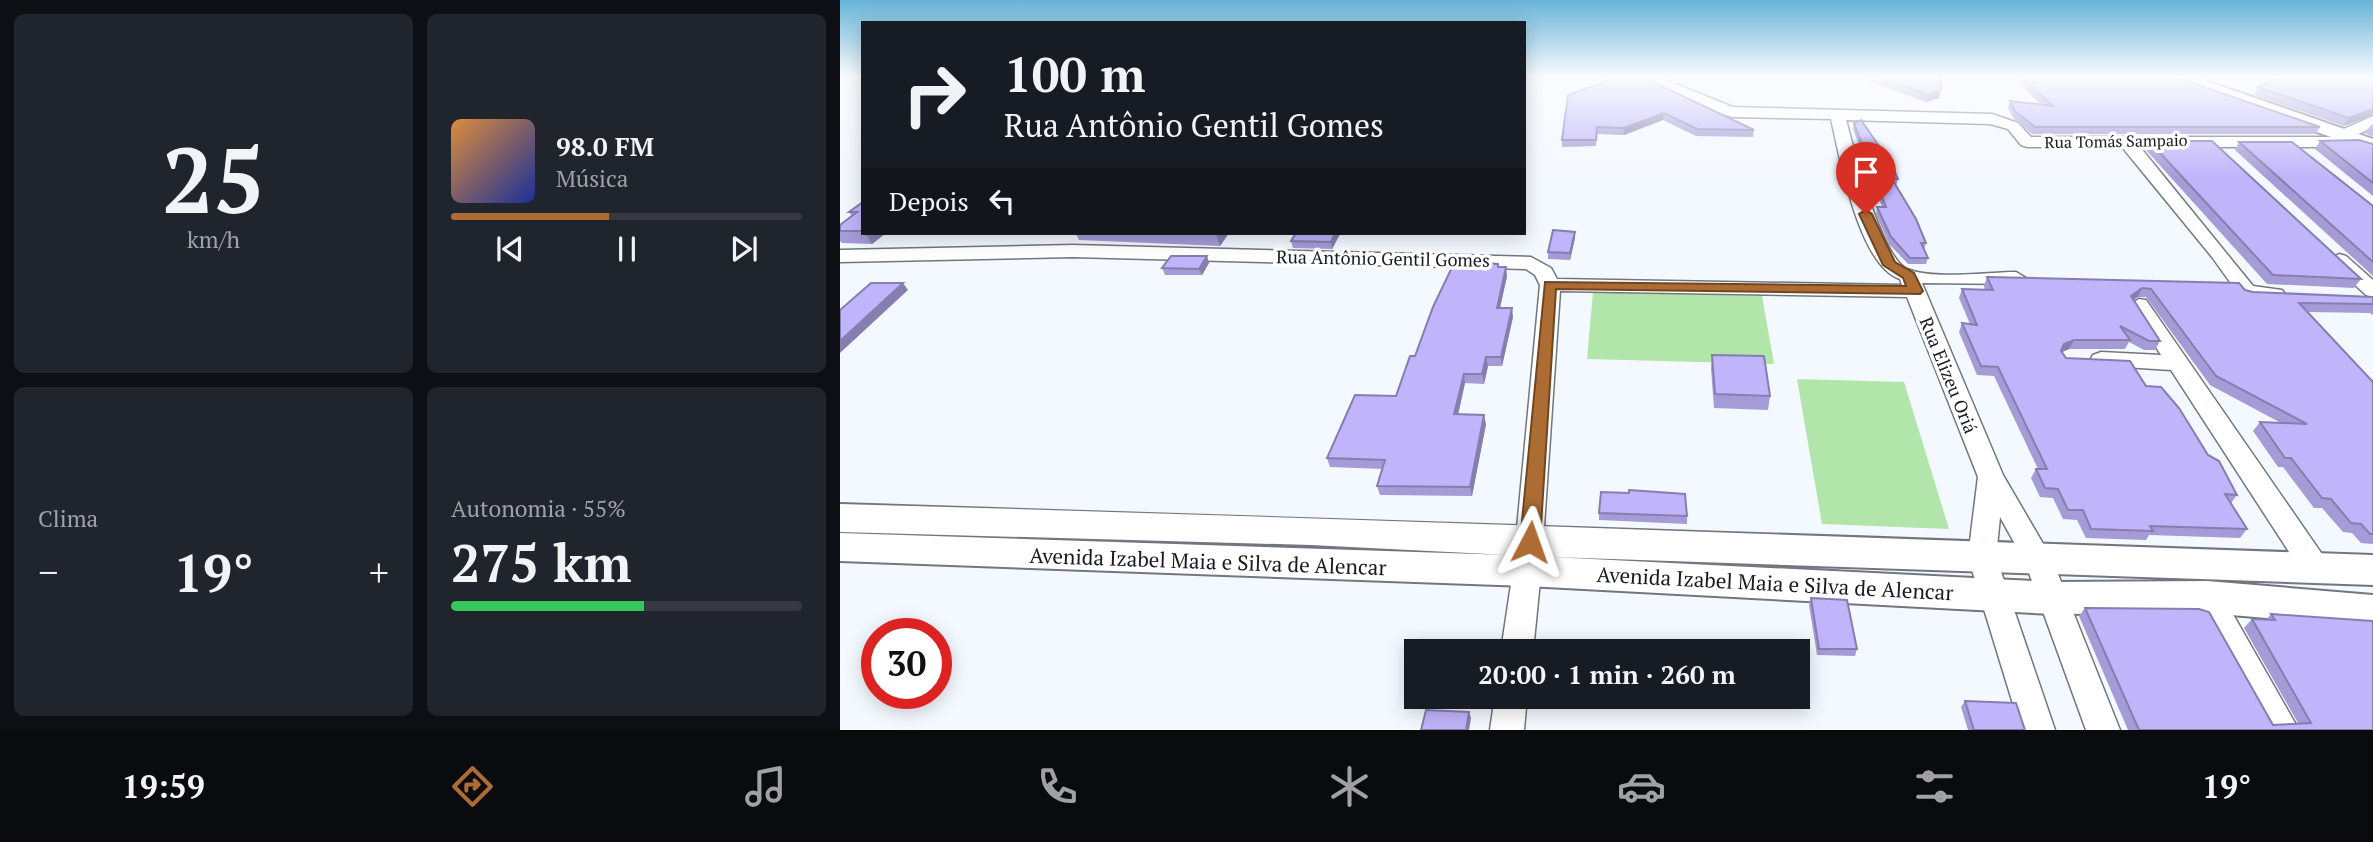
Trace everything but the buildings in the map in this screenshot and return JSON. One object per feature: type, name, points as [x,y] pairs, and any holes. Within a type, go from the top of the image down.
[{"type":"street","points":[[1762,111],[1837,113]]},
{"type":"street","points":[[2275,111],[2368,144]]},
{"type":"street","name":"Rua Tomás Sampaio","points":[[1837,113],[1992,119],[2013,126],[2027,142],[2211,140],[2368,144]]},
{"type":"street","name":"Rua Elizeu Oriá","points":[[1837,113],[1866,214],[1889,265],[1912,283],[1991,477],[2038,559],[2103,730]]},
{"type":"street","points":[[2343,135],[2373,121]]},
{"type":"street","points":[[2211,140],[2231,159]]},
{"type":"street","points":[[2291,141],[2312,158]]},
{"type":"street","points":[[2127,142],[2247,292],[2302,295]]},
{"type":"street","points":[[2322,244],[2373,291]]},
{"type":"street","name":"Rua Antônio Gentil Gomes","points":[[840,256],[1073,251],[1506,260],[1531,263],[1544,272],[1550,285]]},
{"type":"street","points":[[1519,639],[1529,556],[1550,285],[1912,283],[2033,279]]},
{"type":"street","points":[[2213,282],[2241,283]]},
{"type":"street","points":[[2350,297],[2373,298]]},
{"type":"street","points":[[2139,305],[2314,566]]},
{"type":"street","points":[[2084,360],[2179,363]]},
{"type":"street","name":"Rua Elizeu Oriá","points":[[1991,477],[1982,557],[2038,730]]},
{"type":"street","name":"Avenida Izabel Maia e Silva de Alencar","points":[[840,517],[1311,531],[1529,556],[1888,588],[2052,598],[2207,597],[2373,611]]},
{"type":"street","points":[[1299,565],[1311,531]]},
{"type":"street","name":"Avenida Izabel Maia e Silva de Alencar","points":[[840,547],[1299,565],[1529,556],[1881,554],[2373,570]]},
{"type":"street","points":[[1881,554],[1888,588]]},
{"type":"street","points":[[2207,597],[2282,730]]},
{"type":"street","points":[[1507,730],[1509,709]]},
{"type":"green space","points":[[1593,292],[1762,296],[1774,364],[1587,359]]},
{"type":"green space","points":[[1797,379],[1904,382],[1949,529],[1822,524]]},
{"type":"route","points":[[1530,542],[1550,285],[1915,291],[1909,276],[1889,265],[1866,214]]}]
